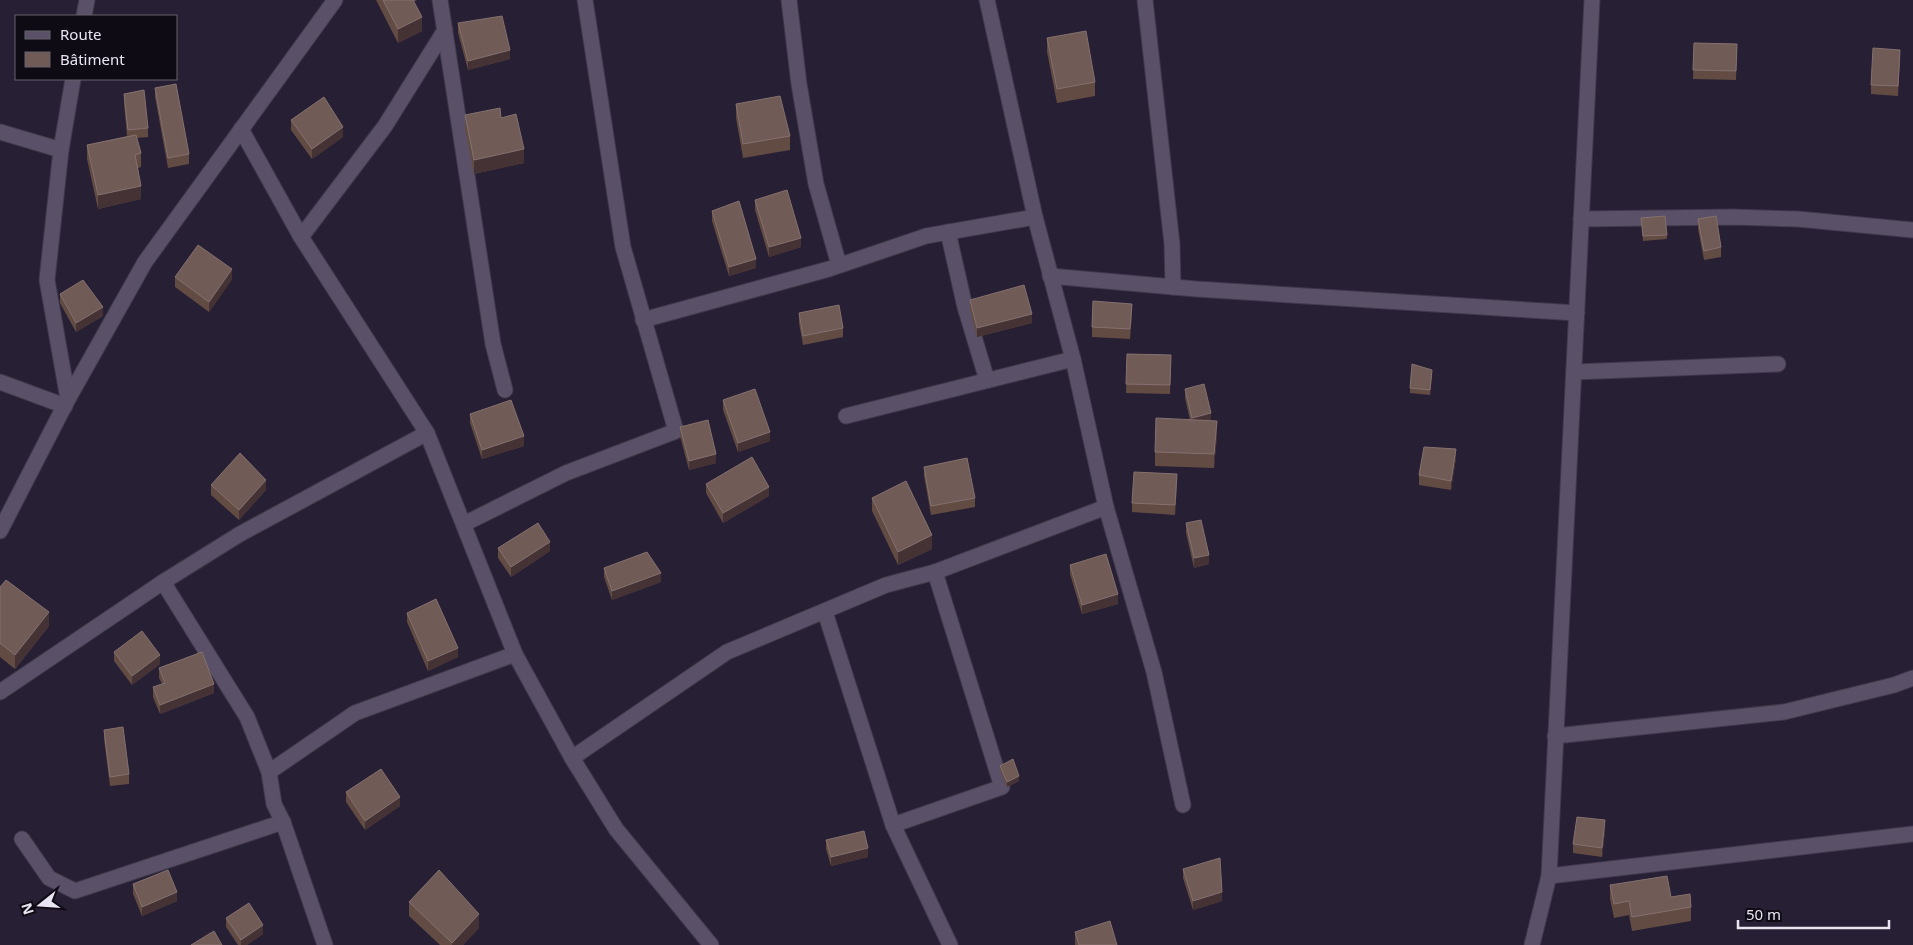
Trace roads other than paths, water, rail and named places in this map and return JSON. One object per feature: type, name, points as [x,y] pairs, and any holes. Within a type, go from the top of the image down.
[{"type":"street","points":[[84,15],[86,0]]},
{"type":"street","points":[[0,531],[66,403],[145,262],[335,0]]},
{"type":"street","points":[[440,0],[493,344],[505,390]]},
{"type":"street","points":[[464,524],[566,473],[676,431],[623,247],[585,0]]},
{"type":"street","points":[[789,0],[799,84],[816,184],[839,265]]},
{"type":"street","points":[[987,0],[1035,216],[1072,359],[1106,507],[1154,672],[1183,804]]},
{"type":"street","points":[[1145,0],[1172,244],[1173,287]]},
{"type":"street","points":[[1532,945],[1549,876],[1554,736],[1592,0]]},
{"type":"street","points":[[301,237],[385,126],[446,30]]},
{"type":"street","points":[[66,403],[47,280],[61,150],[73,80]]},
{"type":"street","points":[[241,129],[301,237],[427,433],[515,654],[572,758],[616,829],[711,945]]},
{"type":"street","points":[[0,132],[61,150]]},
{"type":"street","points":[[643,320],[839,265],[926,236],[1035,216]]},
{"type":"street","points":[[1581,220],[1734,217],[1798,219],[1913,230]]},
{"type":"street","points":[[948,232],[965,307],[987,380]]},
{"type":"street","points":[[1050,276],[1173,287],[1467,308],[1577,313]]},
{"type":"street","points":[[846,416],[1072,359]]},
{"type":"street","points":[[1574,372],[1778,364]]},
{"type":"street","points":[[0,382],[66,403]]},
{"type":"street","points":[[0,692],[163,582],[240,534],[427,433]]},
{"type":"street","points":[[572,758],[728,652],[886,585],[935,572],[1106,507]]},
{"type":"street","points":[[893,824],[1002,788],[935,572]]},
{"type":"street","points":[[163,582],[247,717],[269,772],[274,804],[283,822],[322,944]]},
{"type":"street","points":[[825,612],[893,824],[950,945]]},
{"type":"street","points":[[269,772],[355,713],[515,654]]},
{"type":"street","points":[[1554,736],[1784,712],[1894,685],[1913,678]]},
{"type":"street","points":[[22,840],[49,878],[75,891],[283,822]]},
{"type":"street","points":[[1549,876],[1913,834]]}]
